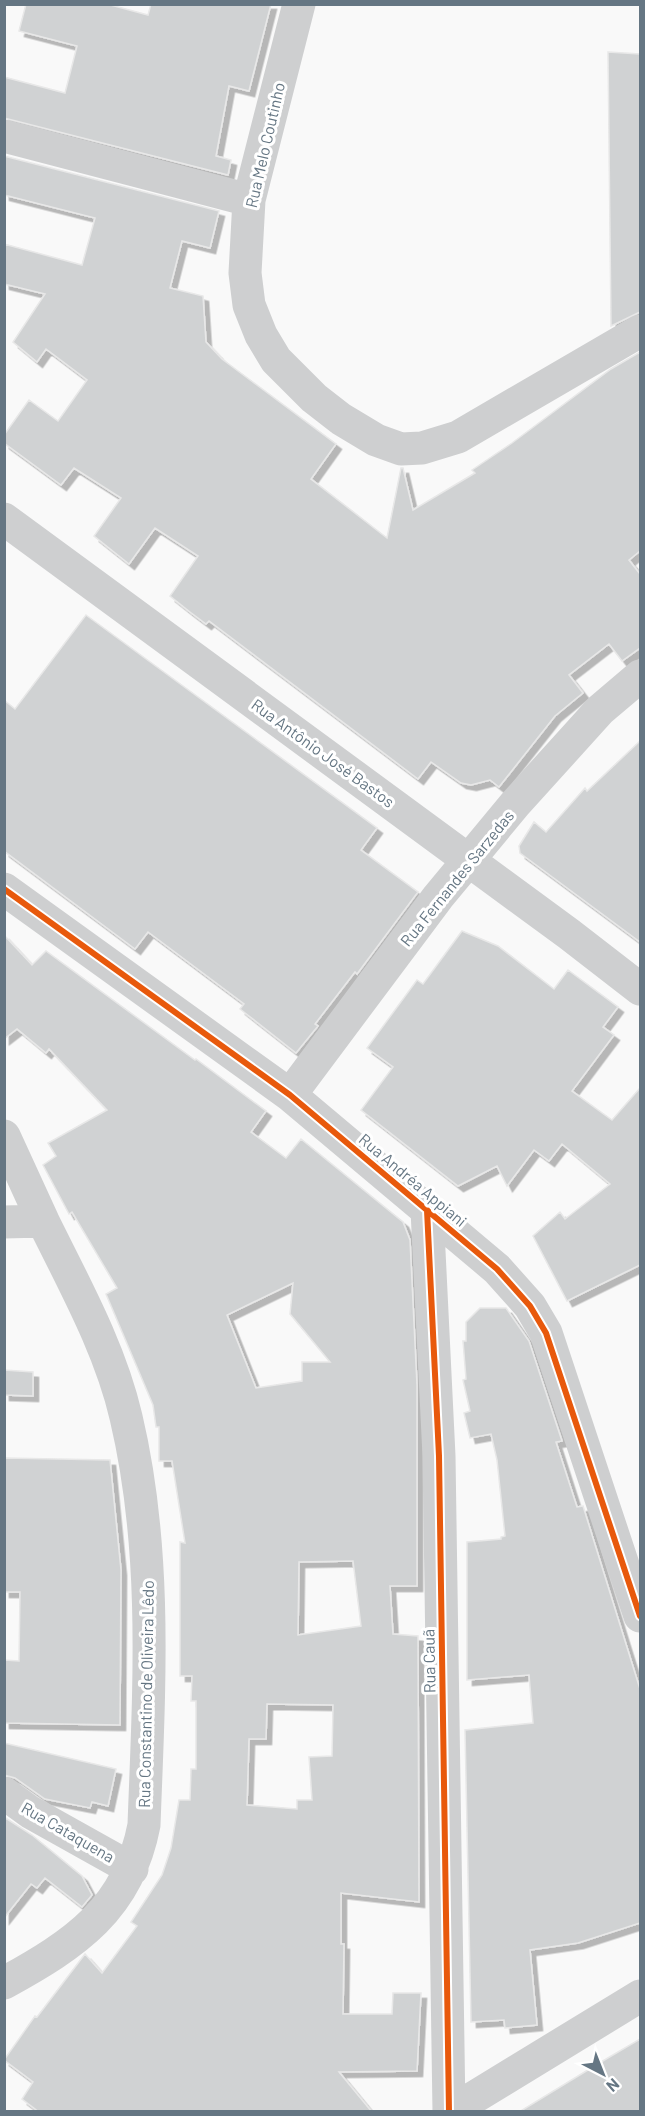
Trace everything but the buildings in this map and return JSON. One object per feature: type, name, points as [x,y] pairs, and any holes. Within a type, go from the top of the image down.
[{"type":"street","name":"Rua Melo Coutinho","points":[[299,4],[249,200],[246,273],[249,305],[271,352],[314,398],[341,419],[376,440],[401,449],[422,448],[458,436],[640,331]]},
{"type":"street","points":[[4,136],[249,200]]},
{"type":"street","name":"Rua Antônio José Bastos","points":[[4,519],[470,861],[640,989]]},
{"type":"street","name":"Rua Fernandes Sarzedas","points":[[290,1095],[438,897],[568,744],[600,710],[640,676]]},
{"type":"street","name":"Rua Andréa Appiani","points":[[4,889],[290,1095],[497,1269],[530,1306],[546,1333],[640,1616]]},
{"type":"street","name":"Rua Constantino de Oliveira Lêdo","points":[[4,1136],[95,1329],[126,1416],[144,1523],[150,1651],[144,1825],[132,1869],[107,1910],[89,1929],[37,1965],[4,1983]]},
{"type":"street","name":"Rua Cauã","points":[[427,1210],[439,1456],[449,2112]]},
{"type":"street","points":[[4,1222],[43,1221]]},
{"type":"street","name":"Rua Cataquena","points":[[4,1793],[30,1812],[132,1869]]},
{"type":"street","points":[[449,2112],[640,1996]]},
{"type":"cycle path","points":[[4,889],[290,1095],[497,1269],[530,1306],[546,1333],[640,1616]]},
{"type":"cycle path","points":[[427,1210],[439,1456],[449,2112]]}]
